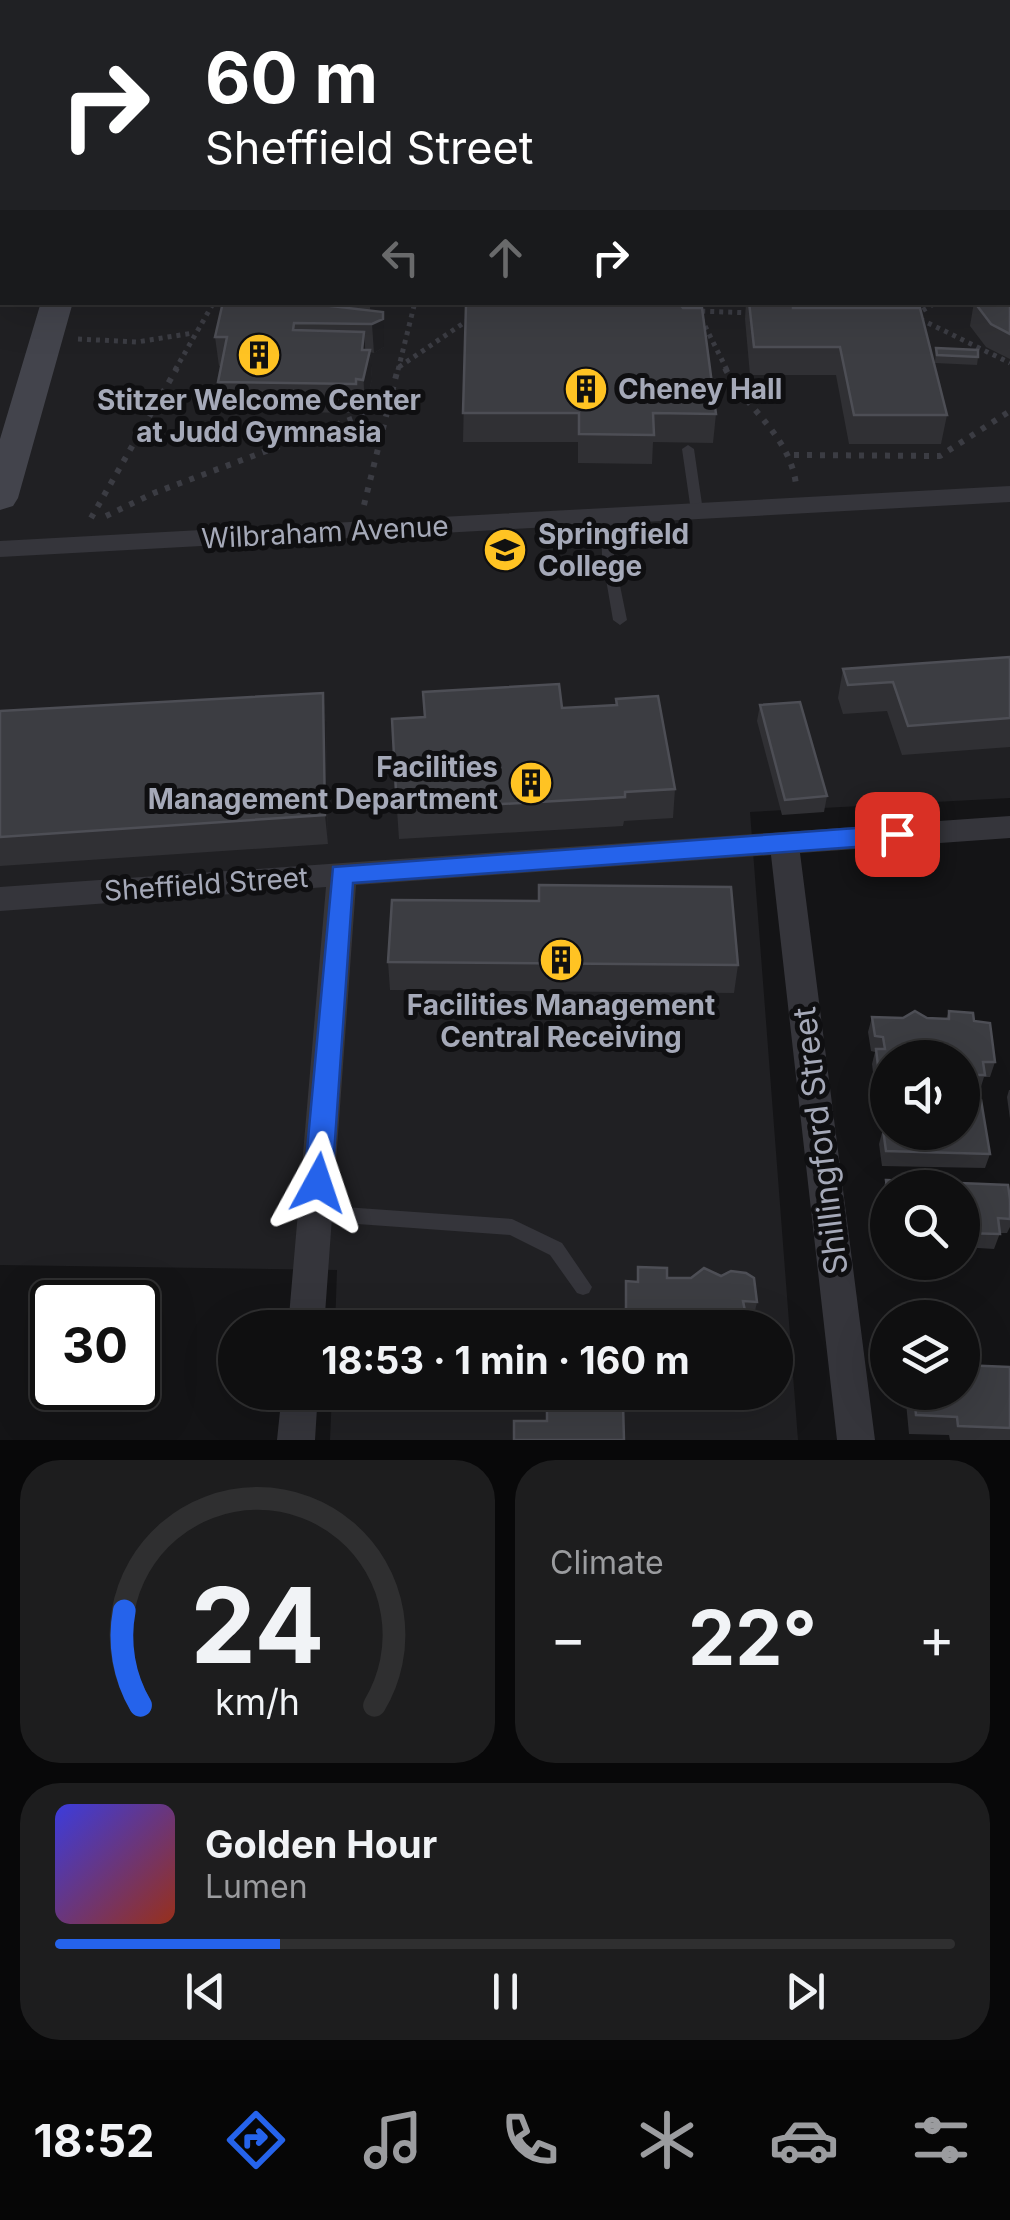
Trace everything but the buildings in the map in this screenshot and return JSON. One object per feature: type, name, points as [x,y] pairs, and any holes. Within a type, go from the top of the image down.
[{"type":"main road","points":[[0,498],[55,305]]},
{"type":"street","name":"Wilbraham Avenue","points":[[0,548],[1010,494]]},
{"type":"street","name":"Sheffield Street","points":[[0,900],[1010,827]]},
{"type":"street","name":"Shillingford Street","points":[[784,842],[856,1440]]},
{"type":"street","points":[[308,1310],[342,874]]},
{"type":"street","points":[[296,1440],[298,1410]]},
{"type":"lane","points":[[688,449],[697,511]]},
{"type":"lane","points":[[606,517],[608,556],[620,620]]},
{"type":"lane","points":[[316,1212],[512,1226],[556,1249],[583,1287]]},
{"type":"path","points":[[212,305],[87,526],[154,493],[389,405]]},
{"type":"path","points":[[358,531],[414,305]]},
{"type":"path","points":[[683,305],[698,312],[757,313]]},
{"type":"path","points":[[694,305],[736,386],[794,455],[798,506]]},
{"type":"path","points":[[932,305],[914,316],[1010,363]]},
{"type":"path","points":[[398,368],[474,316]]},
{"type":"path","points":[[46,338],[137,342],[193,334]]},
{"type":"path","points":[[794,455],[940,456],[1010,412]]},
{"type":"shaded area","name":"Springfield College","points":[[0,305],[1010,305],[1010,798],[750,812],[788,1310],[336,1310],[337,1270],[0,1265]]},
{"type":"shaded area","name":"Springfield College","points":[[793,1375],[798,1440],[330,1440],[331,1410],[793,1410]]},
{"type":"place","name":"Stitzer Welcome Center at Judd Gymnasia","points":[[259,355]]},
{"type":"place","name":"Cheney Hall","points":[[586,389]]},
{"type":"place","name":"Springfield College","points":[[505,550]]},
{"type":"place","name":"Facilities Management Department","points":[[531,783]]},
{"type":"place","name":"Facilities Management Central Receiving","points":[[561,960]]},
{"type":"route","points":[[318,1183],[342,874],[897,834]]}]
